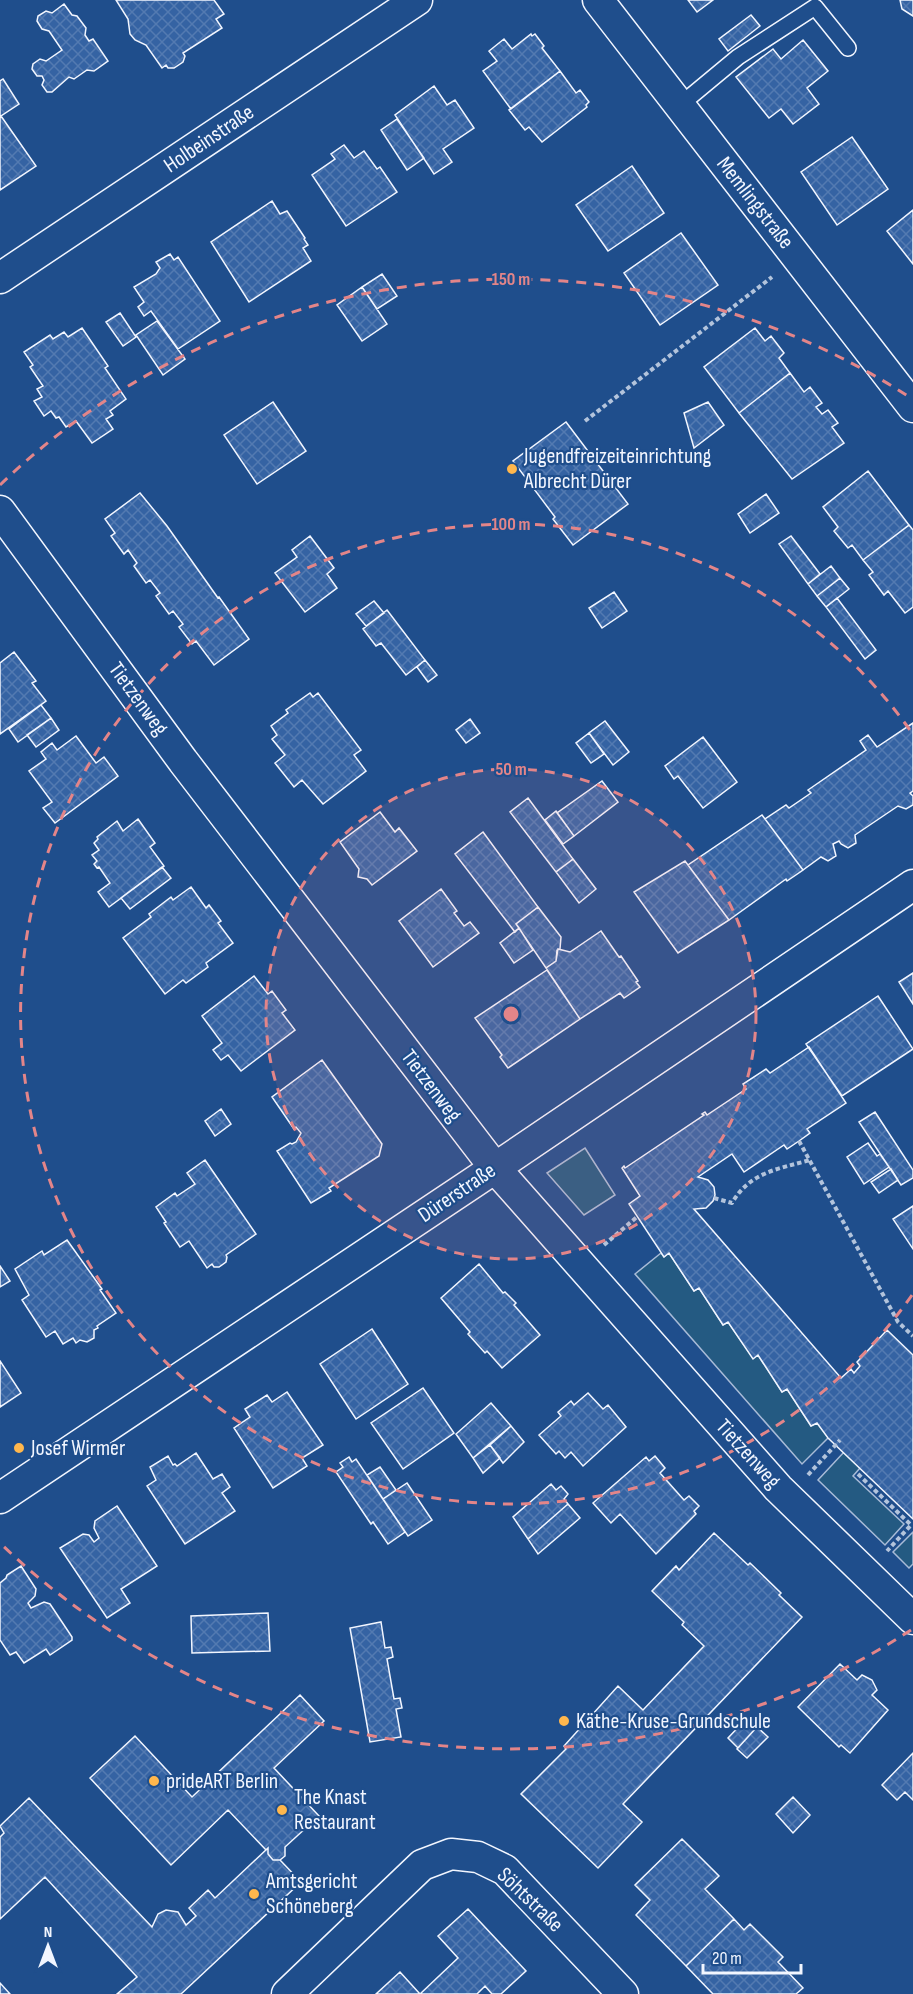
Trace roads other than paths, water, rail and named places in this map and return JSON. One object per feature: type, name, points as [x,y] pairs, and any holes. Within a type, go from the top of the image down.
[{"type":"street","name":"Holbeinstraße","points":[[0,278],[417,0]]},
{"type":"street","name":"Memlingstraße","points":[[598,0],[913,407]]},
{"type":"street","name":"Tietzenweg","points":[[0,511],[183,761],[495,1168],[778,1488],[913,1619]]},
{"type":"street","name":"Dürerstraße","points":[[0,1498],[495,1168],[913,885]]},
{"type":"street","name":"Söhtstraße","points":[[287,1994],[422,1865],[451,1854],[478,1857],[505,1870],[623,1994]]},
{"type":"lane","points":[[679,106],[738,57],[815,7],[848,48]]},
{"type":"place","name":"Jugendfreizeiteinrichtung Albrecht Dürer","points":[[512,469]]},
{"type":"place","name":"Josef Wirmer","points":[[19,1448]]},
{"type":"place","name":"Käthe-Kruse-Grundschule","points":[[564,1721]]},
{"type":"place","name":"prideART Berlin","points":[[154,1781]]},
{"type":"place","name":"The Knast Restaurant","points":[[282,1810]]},
{"type":"place","name":"Amtsgericht Schöneberg","points":[[254,1894]]}]
